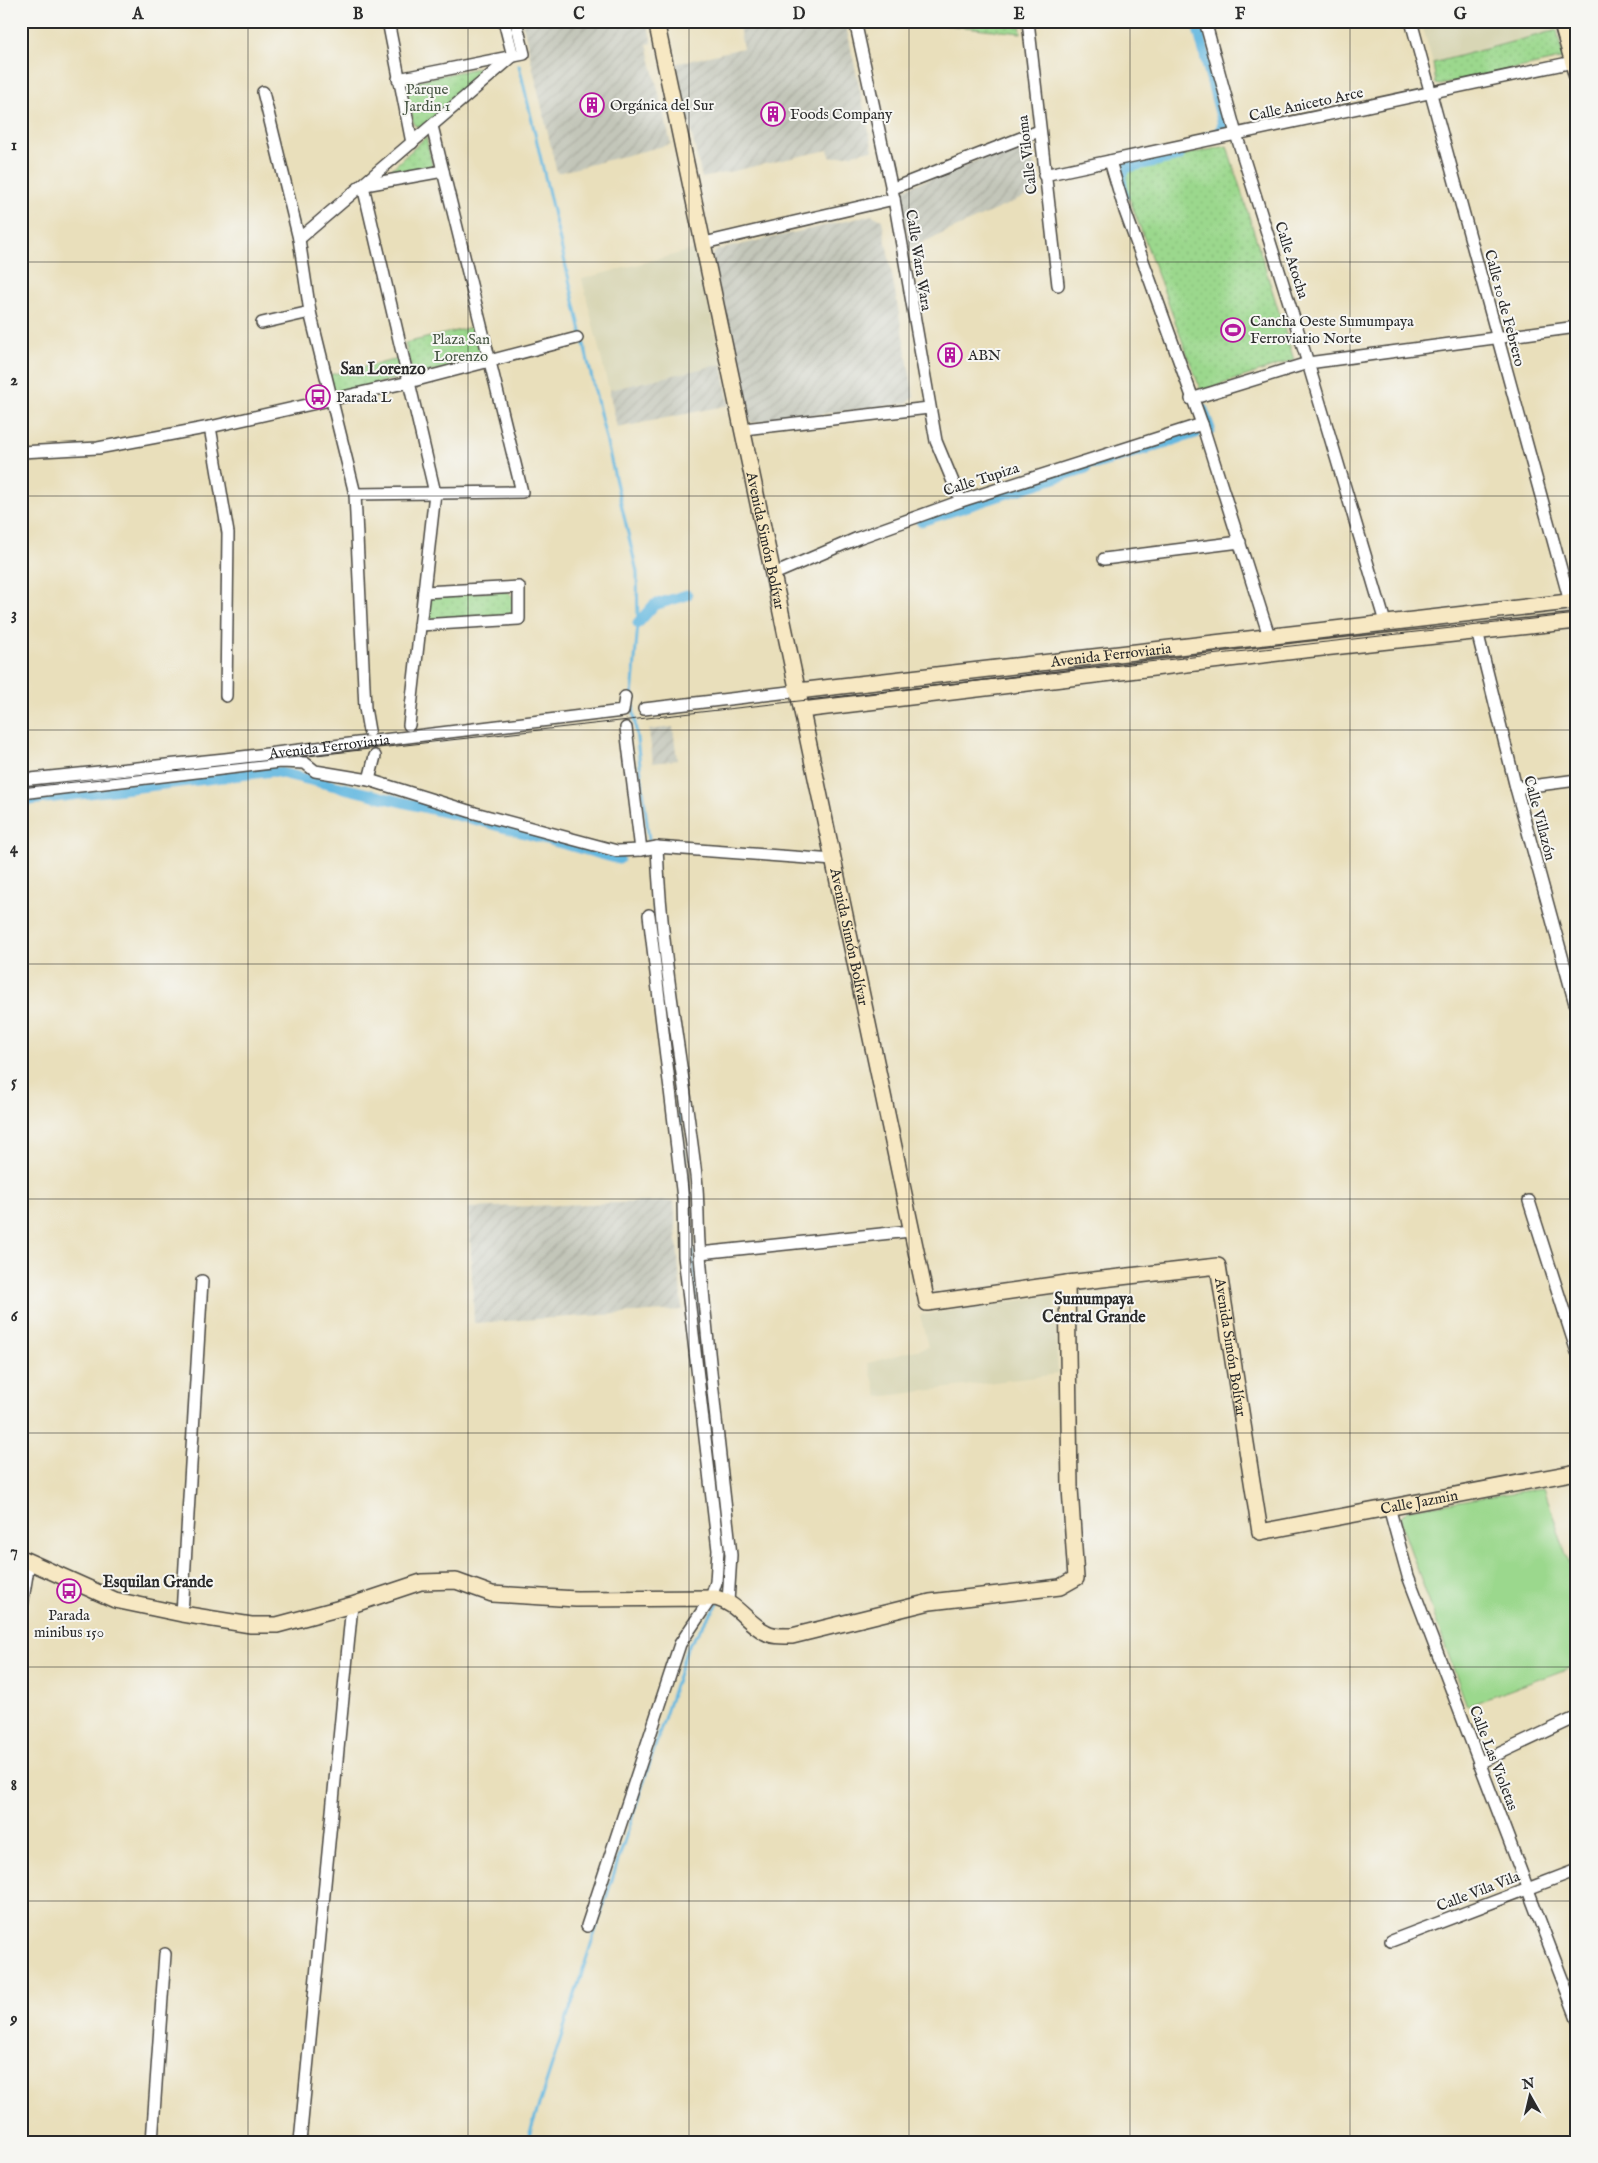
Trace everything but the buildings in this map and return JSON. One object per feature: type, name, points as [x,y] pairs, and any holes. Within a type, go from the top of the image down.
[{"type":"street","points":[[388,21],[412,143]]},
{"type":"street","points":[[504,21],[518,55]]},
{"type":"street","points":[[516,21],[518,55]]},
{"type":"street","name":"Avenida Simón Bolívar","points":[[656,21],[744,429],[910,1231],[927,1303],[1067,1283],[1218,1266],[1260,1532]]},
{"type":"street","name":"Calle Wara Wara","points":[[854,21],[893,194],[936,441],[961,501]]},
{"type":"street","name":"Calle Viloma","points":[[1028,21],[1039,132],[1058,285]]},
{"type":"street","name":"Calle Atocha","points":[[1205,21],[1236,134],[1308,363],[1384,622]]},
{"type":"street","name":"Calle 10 de Febrero","points":[[1411,21],[1573,602]]},
{"type":"street","points":[[1561,21],[1575,70]]},
{"type":"street","points":[[1575,21],[1577,28]]},
{"type":"street","points":[[398,79],[518,55]]},
{"type":"street","points":[[298,239],[363,186],[493,72],[518,55]]},
{"type":"street","name":"Calle Aniceto Arce","points":[[1044,175],[1431,93],[1575,70]]},
{"type":"street","points":[[263,92],[298,239],[310,312],[355,494],[365,708],[369,731]]},
{"type":"street","points":[[355,494],[522,492],[432,126]]},
{"type":"street","points":[[704,243],[893,194],[1039,132]]},
{"type":"street","points":[[1110,161],[1125,211],[1191,399],[1202,424],[1268,636]]},
{"type":"street","points":[[363,186],[443,171]]},
{"type":"street","points":[[363,186],[435,493],[409,725]]},
{"type":"street","points":[[262,323],[310,312]]},
{"type":"street","points":[[1191,399],[1308,363],[1577,327]]},
{"type":"street","points":[[21,452],[98,448],[210,427],[409,382],[577,338]]},
{"type":"street","points":[[744,429],[929,408]]},
{"type":"street","name":"Calle Tupiza","points":[[774,574],[858,538],[961,501],[1202,424]]},
{"type":"street","points":[[210,427],[228,533],[226,696]]},
{"type":"street","points":[[1104,558],[1240,542]]},
{"type":"street","points":[[420,626],[519,619],[519,587],[424,592]]},
{"type":"street","name":"Avenida Ferroviaria","points":[[644,708],[1384,622],[1573,602]]},
{"type":"street","name":"Avenida Ferroviaria","points":[[802,710],[1577,621]]},
{"type":"street","name":"Calle Villazón","points":[[1477,631],[1516,788],[1577,1011]]},
{"type":"street","name":"Avenida Ferroviaria","points":[[21,780],[225,759],[623,711],[625,697]]},
{"type":"street","points":[[626,728],[640,850]]},
{"type":"street","name":"Avenida Ferroviaria","points":[[21,793],[280,762],[305,764],[315,771],[369,780],[375,756]]},
{"type":"street","points":[[369,780],[475,813],[617,852],[657,847],[834,860]]},
{"type":"street","points":[[1516,788],[1577,780]]},
{"type":"street","points":[[587,1926],[680,1644],[720,1599],[731,1555],[700,1253],[696,1179],[684,1082],[671,1008],[660,915],[657,847]]},
{"type":"street","points":[[649,915],[683,1198],[684,1256],[718,1550],[716,1582],[720,1599]]},
{"type":"street","points":[[1529,1201],[1577,1352]]},
{"type":"street","points":[[700,1253],[910,1231]]},
{"type":"street","points":[[182,1614],[202,1281]]},
{"type":"street","points":[[21,1612],[25,1560],[115,1600],[182,1614],[251,1625],[277,1625],[352,1605],[420,1582],[456,1581],[492,1594],[576,1598],[720,1599],[764,1632],[775,1636],[792,1636],[930,1602],[1060,1587],[1076,1578],[1070,1488],[1067,1283]]},
{"type":"street","name":"Calle Jazmin","points":[[1260,1532],[1577,1472]]},
{"type":"street","name":"Calle Las Violetas","points":[[1389,1507],[1408,1576],[1577,2018]]},
{"type":"street","points":[[300,2142],[352,1605]]},
{"type":"street","points":[[1479,1763],[1577,1717]]},
{"type":"street","name":"Calle Vila Vila","points":[[1391,1940],[1577,1870]]},
{"type":"street","points":[[152,2142],[165,1954]]},
{"type":"shaded area","name":"Orgánica del Sur","points":[[522,21],[647,21],[652,43],[647,44],[671,144],[557,173]]},
{"type":"shaded area","name":"Foods Company","points":[[738,21],[845,21],[873,150],[831,158],[828,150],[702,178],[675,64],[743,48]]},
{"type":"shaded area","points":[[1421,21],[1549,21],[1551,31],[1433,63]]},
{"type":"shaded area","points":[[1024,142],[1031,147],[1038,191],[910,248],[900,196],[906,188]]},
{"type":"shaded area","points":[[872,215],[882,220],[914,396],[908,403],[752,423],[747,418],[711,257],[717,250]]},
{"type":"shaded area","points":[[696,249],[722,364],[609,390],[582,279]]},
{"type":"shaded area","points":[[722,364],[729,405],[617,428],[609,390]]},
{"type":"shaded area","points":[[673,727],[677,760],[653,763],[649,730]]},
{"type":"shaded area","points":[[674,1201],[682,1310],[474,1323],[469,1208]]},
{"type":"shaded area","points":[[1054,1295],[1058,1374],[878,1397],[868,1363],[928,1347],[920,1315]]},
{"type":"green space","points":[[909,21],[1020,21],[1021,33]]},
{"type":"green space","points":[[1557,30],[1563,56],[1560,59],[1440,85],[1436,84],[1433,63]]},
{"type":"green space","name":"Parque Jardin 1","points":[[487,66],[489,68],[422,128],[414,125],[406,89],[410,82]]},
{"type":"green space","points":[[426,137],[433,169],[384,176]]},
{"type":"green space","points":[[1227,146],[1294,360],[1201,391],[1121,176],[1127,167]]},
{"type":"green space","name":"Plaza San Lorenzo","points":[[477,326],[485,359],[413,376],[405,343]]},
{"type":"green space","name":"Plaza San Lorenzo","points":[[399,359],[403,377],[333,394],[329,375]]},
{"type":"green space","points":[[507,591],[514,598],[515,606],[509,615],[429,619],[425,615],[426,599],[433,595]]},
{"type":"green space","points":[[1544,1488],[1577,1589],[1577,1665],[1467,1706],[1401,1524],[1401,1516],[1408,1509]]},
{"type":"waterway","points":[[1196,21],[1223,124],[1218,133],[1208,137]]},
{"type":"waterway","points":[[519,65],[637,572],[638,623],[632,697],[649,840]]},
{"type":"waterway","points":[[1123,195],[1121,176],[1127,167],[1179,156]]},
{"type":"waterway","points":[[1203,410],[1210,429]]},
{"type":"waterway","points":[[1096,464],[1196,433]]},
{"type":"waterway","points":[[921,521],[1086,468]]},
{"type":"waterway","points":[[638,623],[654,605],[687,595]]},
{"type":"waterway","points":[[21,801],[273,771],[481,821],[619,859]]},
{"type":"waterway","points":[[649,861],[689,1195],[696,1301],[725,1556],[721,1596]]},
{"type":"waterway","points":[[527,2142],[687,1648],[718,1604]]},
{"type":"tram line","points":[[21,788],[1577,614]]},
{"type":"place","name":"Orgánica del Sur","points":[[592,105]]},
{"type":"place","name":"Foods Company","points":[[773,114]]},
{"type":"place","name":"Cancha Oeste Sumumpaya Ferroviario Norte","points":[[1233,330]]},
{"type":"place","name":"ABN","points":[[950,355]]},
{"type":"place","name":"Parada L","points":[[318,397]]},
{"type":"place","name":"Parada minibus 150","points":[[69,1591]]},
{"type":"district","name":"San Lorenzo","points":[[383,368]]},
{"type":"district","name":"Sumumpaya Central Grande","points":[[1094,1307]]},
{"type":"district","name":"Esquilan Grande","points":[[158,1581]]}]
